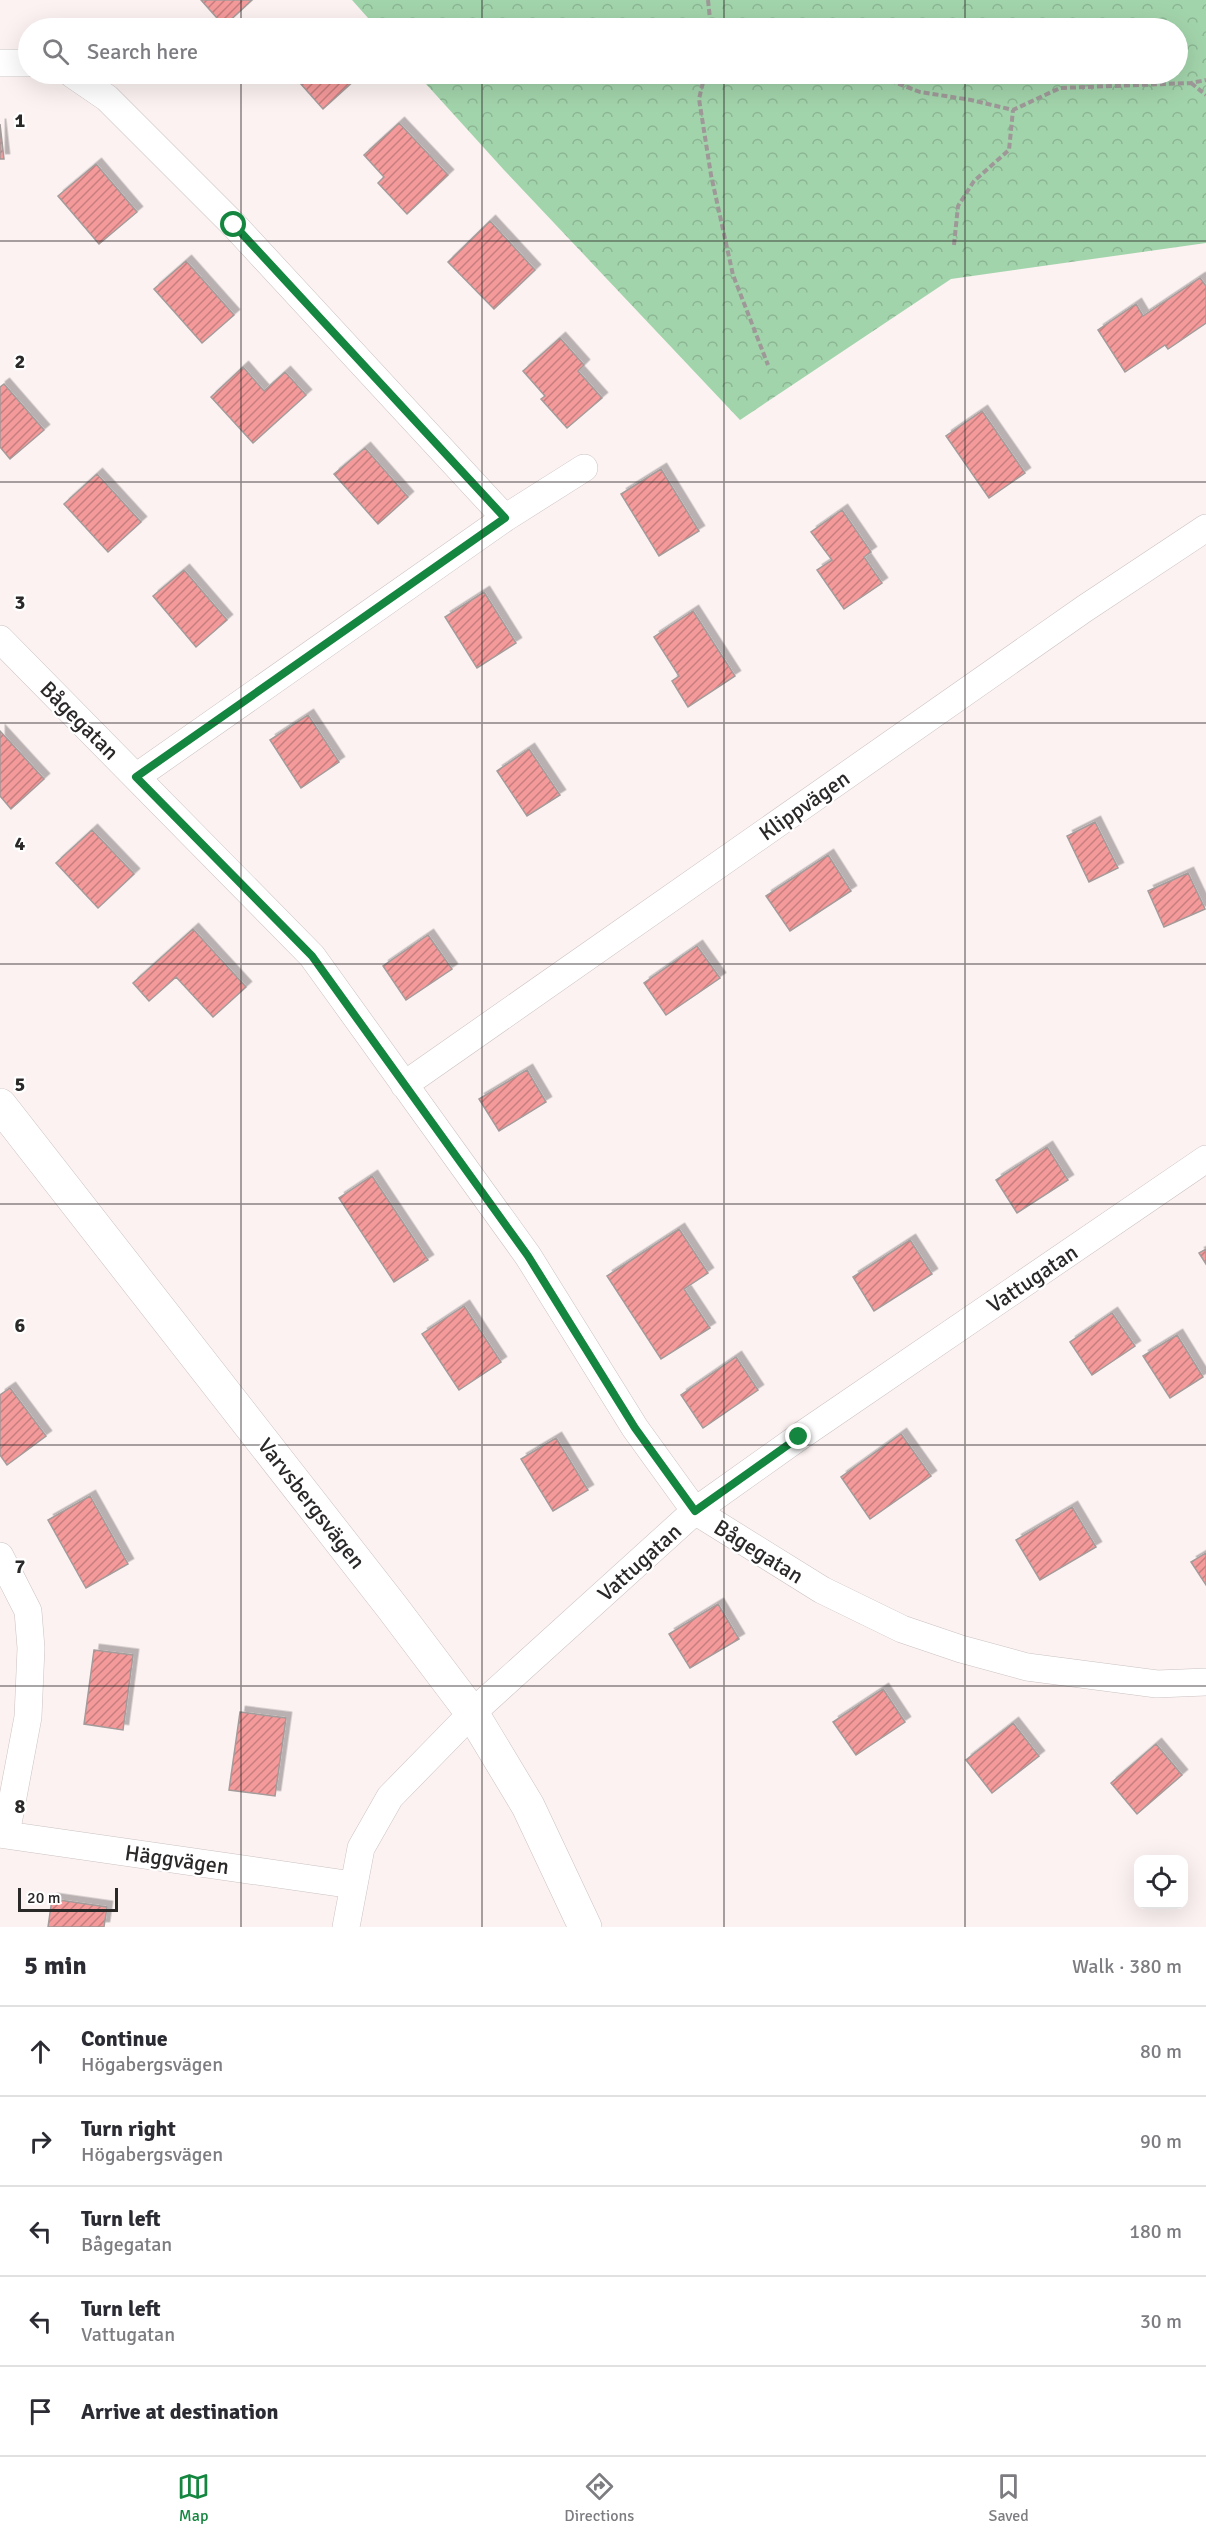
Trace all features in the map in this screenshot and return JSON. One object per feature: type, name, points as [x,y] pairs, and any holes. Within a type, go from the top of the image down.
[{"type":"street","points":[[0,63],[18,63]]},
{"type":"street","points":[[87,84],[107,98],[234,225],[505,518]]},
{"type":"street","points":[[136,777],[505,518],[584,468]]},
{"type":"street","name":"Klippvägen","points":[[404,1085],[1075,616],[1206,528]]},
{"type":"street","name":"Bågegatan","points":[[0,639],[312,956],[528,1256],[635,1428],[695,1511],[822,1590],[902,1629],[961,1649],[1027,1667],[1157,1684],[1206,1682]]},
{"type":"street","name":"Varvsbergsvägen","points":[[0,1105],[392,1607],[471,1713],[528,1806],[585,1927]]},
{"type":"street","name":"Vattugatan","points":[[346,1927],[361,1848],[390,1797],[471,1713],[695,1511],[1206,1159]]},
{"type":"street","points":[[0,1556],[7,1565],[28,1611],[31,1648],[28,1717],[3,1834]]},
{"type":"street","name":"Häggvägen","points":[[3,1834],[353,1885]]},
{"type":"path","points":[[708,0],[710,18]]},
{"type":"path","points":[[1188,83],[1206,80]]},
{"type":"path","points":[[1191,83],[1206,95]]},
{"type":"path","points":[[703,84],[699,99],[711,175],[733,275],[768,365]]},
{"type":"path","points":[[899,84],[920,92],[971,100],[1013,110],[1060,88],[1165,84]]},
{"type":"path","points":[[954,245],[958,206],[974,181],[1009,150],[1013,110]]},
{"type":"green space","points":[[352,0],[1206,0],[1206,243],[951,279],[740,420],[426,84],[1188,84],[1188,18],[368,18]]},
{"type":"building","points":[[201,0],[252,0],[233,18],[217,18]]},
{"type":"building","points":[[301,84],[350,84],[323,109]]},
{"type":"building","points":[[399,123],[448,175],[407,214],[378,183],[384,177],[364,155]]},
{"type":"building","points":[[0,124],[4,159],[0,159]]},
{"type":"building","points":[[96,164],[137,212],[99,244],[58,196]]},
{"type":"building","points":[[490,221],[535,270],[494,309],[448,262]]},
{"type":"building","points":[[186,261],[234,315],[202,343],[154,289]]},
{"type":"building","points":[[1200,278],[1206,286],[1206,323],[1168,349],[1165,345],[1125,372],[1098,330],[1136,304],[1143,316]]},
{"type":"building","points":[[560,338],[584,365],[578,371],[602,398],[567,428],[541,399],[545,396],[523,371]]},
{"type":"building","points":[[243,367],[264,391],[285,372],[306,395],[253,443],[211,397]]},
{"type":"building","points":[[4,384],[44,430],[10,459],[0,447],[0,387]]},
{"type":"building","points":[[982,411],[1025,473],[989,498],[946,436]]},
{"type":"building","points":[[365,448],[408,497],[378,524],[334,474]]},
{"type":"building","points":[[661,469],[699,531],[659,556],[621,494]]},
{"type":"building","points":[[97,474],[141,522],[108,552],[64,504]]},
{"type":"building","points":[[842,510],[871,552],[864,557],[882,583],[844,609],[817,570],[832,560],[811,532]]},
{"type":"building","points":[[184,570],[227,620],[196,647],[153,596]]},
{"type":"building","points":[[484,592],[516,643],[477,668],[445,617]]},
{"type":"building","points":[[693,611],[735,676],[688,707],[672,681],[679,676],[654,637]]},
{"type":"building","points":[[308,715],[339,762],[301,788],[270,740]]},
{"type":"building","points":[[0,731],[44,779],[11,809],[0,796]]},
{"type":"building","points":[[529,749],[560,795],[527,816],[497,771]]},
{"type":"building","points":[[1095,822],[1118,868],[1089,882],[1067,836]]},
{"type":"building","points":[[92,830],[134,874],[98,908],[56,863]]},
{"type":"building","points":[[828,855],[851,891],[790,931],[766,896]]},
{"type":"building","points":[[1188,873],[1205,909],[1164,927],[1148,891]]},
{"type":"building","points":[[193,929],[246,987],[213,1017],[176,977],[149,1001],[133,983]]},
{"type":"building","points":[[428,935],[452,969],[406,1000],[383,966]]},
{"type":"building","points":[[697,946],[720,978],[666,1015],[644,983]]},
{"type":"building","points":[[527,1070],[546,1102],[499,1131],[479,1099]]},
{"type":"building","points":[[1047,1147],[1068,1180],[1017,1213],[996,1180]]},
{"type":"building","points":[[372,1176],[428,1260],[394,1282],[339,1198]]},
{"type":"building","points":[[679,1229],[708,1273],[684,1289],[710,1328],[661,1359],[607,1276]]},
{"type":"building","points":[[910,1240],[932,1274],[874,1311],[853,1277]]},
{"type":"building","points":[[1206,1249],[1206,1264],[1199,1253]]},
{"type":"building","points":[[464,1306],[501,1362],[459,1390],[422,1334]]},
{"type":"building","points":[[1112,1313],[1135,1346],[1092,1375],[1070,1342]]},
{"type":"building","points":[[1177,1335],[1203,1377],[1170,1398],[1143,1356]]},
{"type":"building","points":[[736,1357],[758,1390],[703,1428],[681,1395]]},
{"type":"building","points":[[10,1388],[46,1436],[7,1465],[0,1455],[0,1395]]},
{"type":"building","points":[[901,1434],[931,1476],[870,1519],[841,1477]]},
{"type":"building","points":[[556,1438],[588,1490],[553,1511],[521,1459]]},
{"type":"building","points":[[90,1496],[128,1564],[86,1588],[48,1520]]},
{"type":"building","points":[[1072,1507],[1096,1547],[1040,1580],[1016,1540]]},
{"type":"building","points":[[1206,1553],[1206,1585],[1191,1562]]},
{"type":"building","points":[[718,1604],[739,1639],[690,1668],[669,1634]]},
{"type":"building","points":[[94,1650],[133,1655],[123,1730],[84,1724]]},
{"type":"building","points":[[883,1689],[905,1722],[856,1755],[833,1722]]},
{"type":"building","points":[[240,1712],[286,1718],[275,1796],[229,1790]]},
{"type":"building","points":[[1013,1723],[1039,1756],[992,1793],[966,1760]]},
{"type":"building","points":[[1156,1744],[1182,1775],[1137,1814],[1111,1783]]},
{"type":"building","points":[[52,1899],[107,1907],[104,1927],[48,1927]]},
{"type":"route","points":[[234,225],[505,518],[136,777],[312,956],[528,1256],[635,1428],[695,1511],[799,1437]]}]
